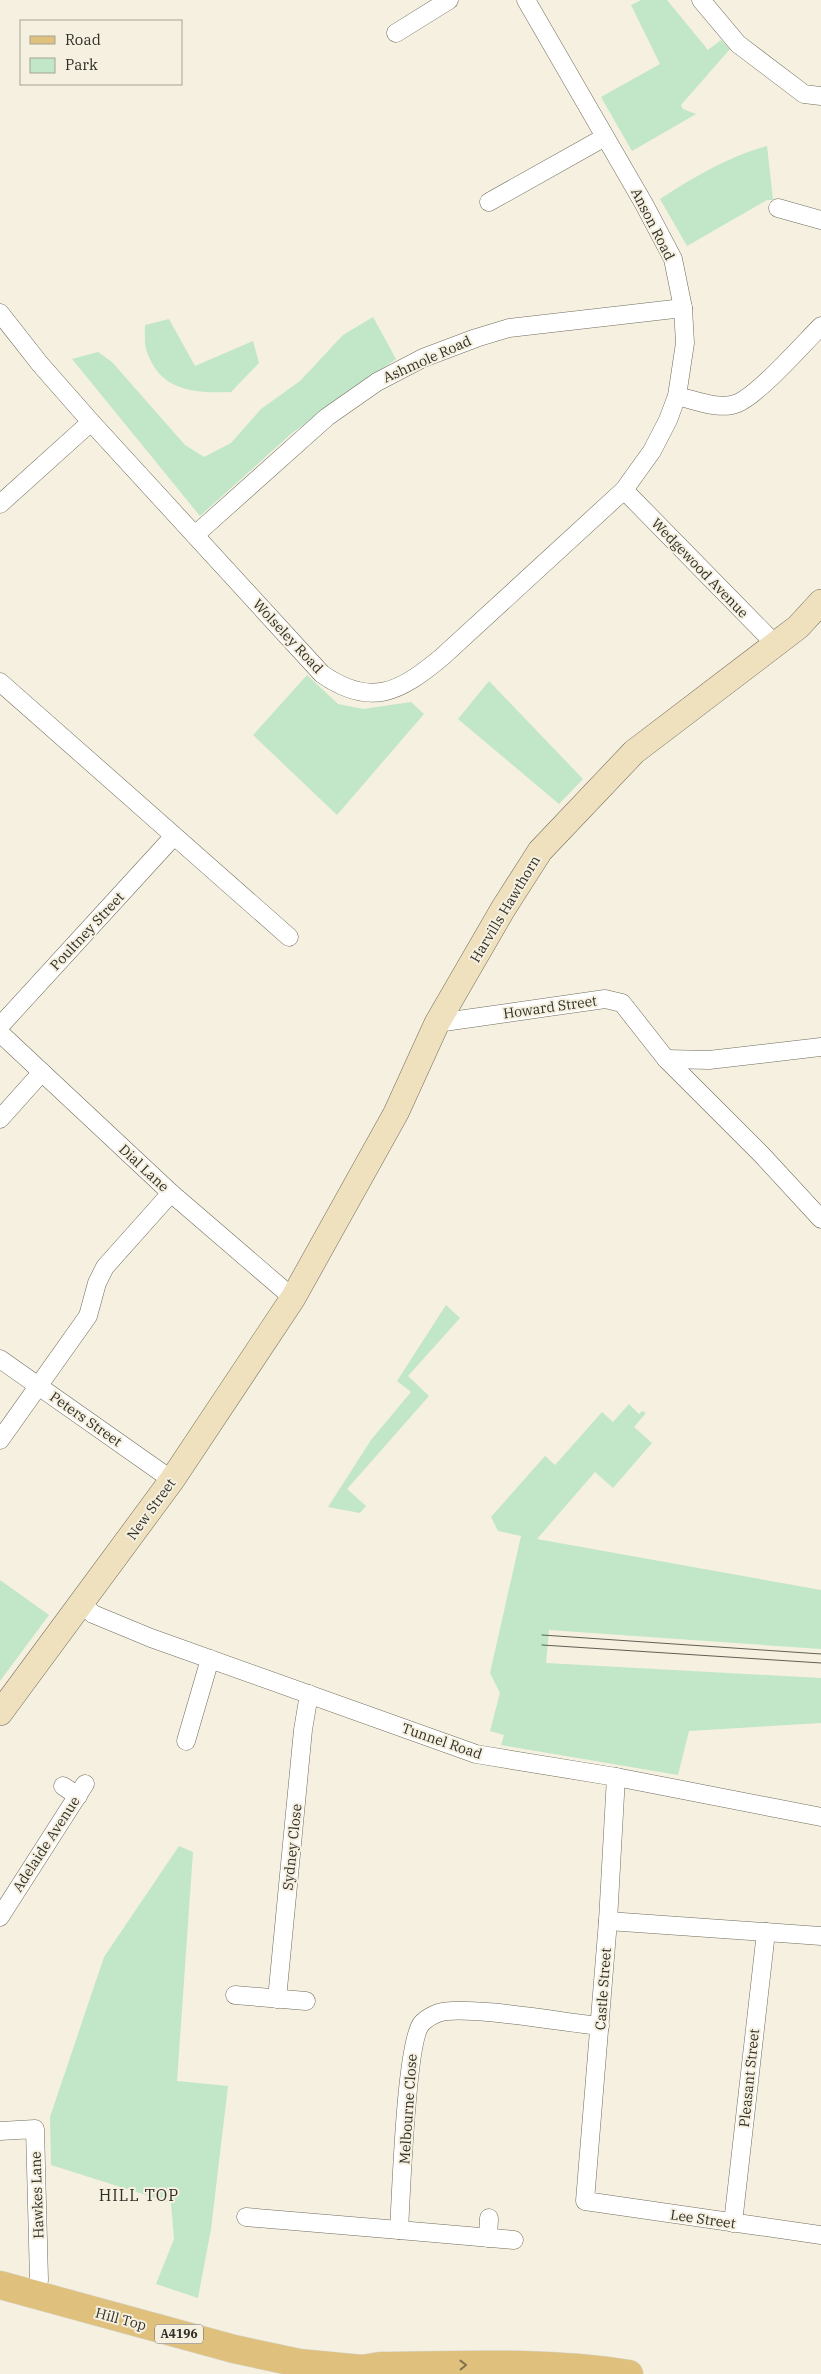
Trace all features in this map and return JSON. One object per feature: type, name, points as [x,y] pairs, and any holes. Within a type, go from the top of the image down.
[{"type":"main road","name":"Hill Top","points":[[0,2285],[234,2349],[299,2363],[368,2372],[380,2366],[515,2364],[630,2374]]},
{"type":"street","points":[[396,33],[449,0]]},
{"type":"street","name":"Anson Road","points":[[526,0],[644,204],[672,259],[683,308],[685,343],[677,396],[668,420],[652,451],[624,490]]},
{"type":"street","points":[[701,0],[738,44],[804,94],[821,96]]},
{"type":"street","points":[[489,202],[604,137]]},
{"type":"street","points":[[778,208],[821,220]]},
{"type":"street","name":"Ashmole Road","points":[[195,535],[326,418],[378,382],[424,358],[476,338],[509,328],[683,308]]},
{"type":"street","name":"Wolseley Road","points":[[0,313],[40,364],[91,422],[322,674],[340,687],[360,692],[381,693],[402,685],[436,662],[624,490]]},
{"type":"street","points":[[677,396],[713,405],[737,403],[754,392],[821,326]]},
{"type":"street","points":[[0,504],[91,422]]},
{"type":"street","name":"Wedgewood Avenue","points":[[624,490],[776,645]]},
{"type":"street","name":"Harvills Hawthorn","points":[[293,1298],[396,1113],[437,1023],[503,909],[540,851],[634,752],[776,645],[798,627],[821,602]]},
{"type":"street","points":[[0,682],[289,937]]},
{"type":"street","name":"Poultney Street","points":[[0,1026],[174,836]]},
{"type":"street","name":"Howard Street","points":[[437,1023],[605,999],[622,1002],[666,1059],[762,1155],[821,1219]]},
{"type":"street","name":"Dial Lane","points":[[0,1033],[171,1193],[293,1298]]},
{"type":"street","points":[[666,1059],[709,1060],[821,1047]]},
{"type":"street","points":[[0,1119],[42,1072]]},
{"type":"street","points":[[0,1440],[40,1387],[88,1316],[97,1283],[105,1267],[171,1193]]},
{"type":"street","name":"New Street","points":[[0,1713],[172,1480],[293,1298]]},
{"type":"street","name":"Peters Street","points":[[0,1359],[172,1480]]},
{"type":"street","name":"Tunnel Road","points":[[81,1603],[93,1614],[151,1638],[476,1754],[616,1777],[821,1817]]},
{"type":"street","points":[[186,1741],[210,1659]]},
{"type":"street","name":"Sydney Close","points":[[277,1999],[303,1730],[309,1694]]},
{"type":"street","name":"Castle Street","points":[[585,2201],[608,1921],[616,1777]]},
{"type":"street","name":"Adelaide Avenue","points":[[2,1906],[82,1790],[63,1786]]},
{"type":"street","points":[[608,1921],[821,1936]]},
{"type":"street","name":"Pleasant Street","points":[[733,2224],[766,1932]]},
{"type":"street","points":[[234,1995],[306,2001]]},
{"type":"street","name":"Melbourne Close","points":[[399,2230],[409,2071],[414,2039],[421,2023],[438,2013],[463,2010],[600,2026]]},
{"type":"street","name":"Hawkes Lane","points":[[0,2131],[35,2129],[39,2280],[35,2296]]},
{"type":"street","name":"Lee Street","points":[[585,2201],[733,2224],[821,2235]]},
{"type":"street","points":[[246,2216],[514,2240]]},
{"type":"street","points":[[488,2238],[489,2218]]},
{"type":"green space","points":[[641,0],[667,0],[708,50],[721,40],[730,49],[681,105],[683,109],[696,114],[632,151],[601,97],[660,64],[631,5]]},
{"type":"green space","points":[[767,146],[773,200],[767,200],[687,246],[660,199],[712,168]]},
{"type":"green space","points":[[373,317],[396,359],[292,433],[200,516],[72,359],[98,352],[112,362],[185,445],[204,457],[231,443],[261,409],[300,381],[343,335]]},
{"type":"green space","points":[[169,319],[195,366],[253,341],[259,363],[231,392],[192,390],[170,382],[153,365],[146,349],[145,339],[145,325]]},
{"type":"green space","points":[[307,675],[338,704],[363,709],[411,702],[424,714],[337,815],[253,735]]},
{"type":"green space","points":[[489,681],[583,779],[559,804],[458,719]]},
{"type":"green space","points":[[446,1305],[460,1318],[408,1376],[429,1396],[347,1489],[366,1506],[360,1513],[328,1507],[371,1440],[411,1392],[397,1381]]},
{"type":"green space","points":[[629,1404],[639,1414],[642,1411],[646,1413],[634,1427],[652,1443],[613,1488],[595,1472],[537,1539],[821,1590],[821,1649],[549,1630],[546,1663],[821,1678],[821,1723],[689,1731],[678,1775],[501,1745],[504,1735],[490,1731],[500,1693],[490,1673],[521,1536],[498,1531],[491,1517],[545,1456],[555,1465],[602,1412],[613,1422]]},
{"type":"green space","points":[[0,1580],[49,1615],[0,1681]]},
{"type":"green space","points":[[179,1846],[193,1852],[177,2081],[228,2086],[211,2229],[198,2298],[156,2284],[174,2239],[171,2203],[51,2165],[50,2117],[104,1957]]},
{"type":"tram line","points":[[542,1635],[821,1654]]},
{"type":"tram line","points":[[542,1645],[821,1663]]},
{"type":"district","name":"HILL TOP","points":[[139,2195]]}]
